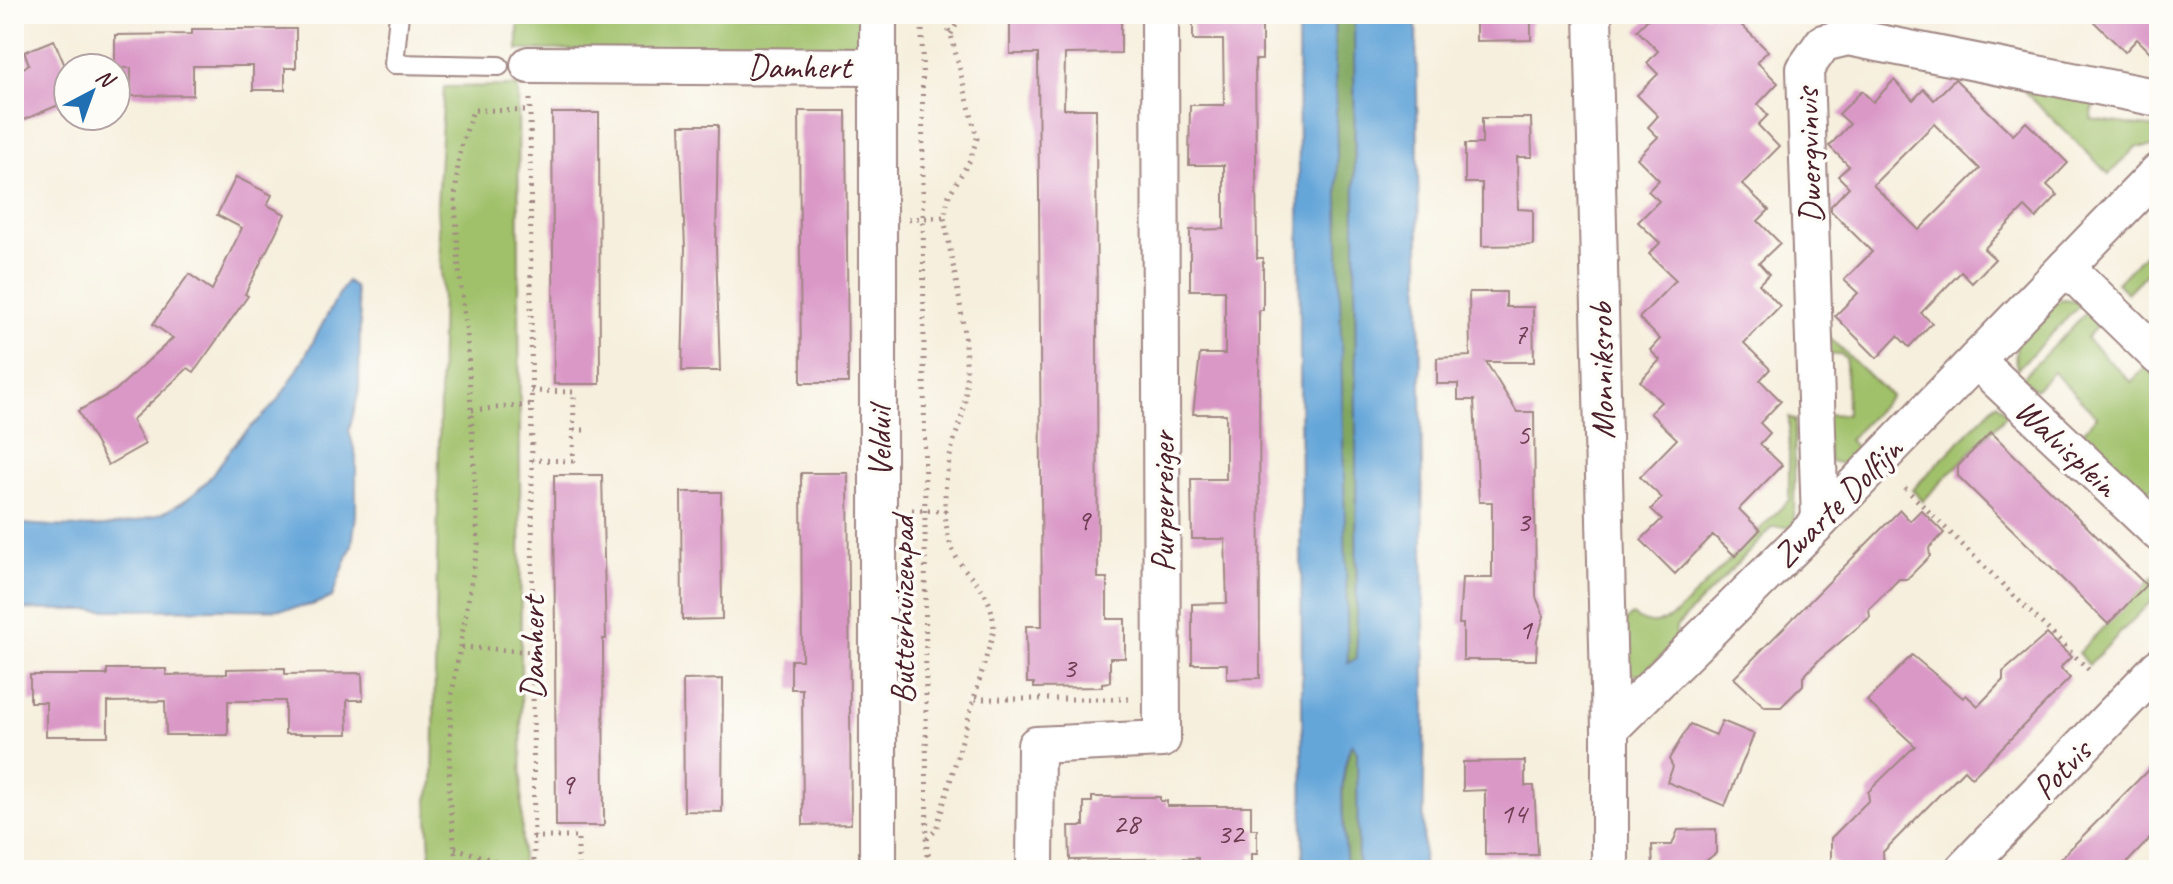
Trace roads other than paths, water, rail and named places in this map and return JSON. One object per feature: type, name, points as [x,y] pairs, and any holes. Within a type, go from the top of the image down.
[{"type":"street","name":"Velduil","points":[[878,14],[878,870]]},
{"type":"street","name":"Purperreiger","points":[[1035,870],[1036,745],[1162,739],[1160,14]]},
{"type":"street","name":"Monniksrob","points":[[1593,14],[1610,729]]},
{"type":"street","name":"Dwergvinvis","points":[[1820,521],[1805,69],[1823,43],[1848,37],[2159,98]]},
{"type":"street","name":"Damhert","points":[[514,66],[877,67]]},
{"type":"street","name":"Zwarte Dolfijn","points":[[1610,729],[1820,521],[2159,171]]},
{"type":"street","points":[[2066,267],[2159,357]]},
{"type":"street","name":"Walvisplein","points":[[1976,360],[2159,533]]},
{"type":"street","name":"Potvis","points":[[1963,870],[2159,667]]},
{"type":"street","points":[[1610,729],[1610,870]]},
{"type":"lane","points":[[399,14],[394,64],[514,66]]},
{"type":"water","points":[[1298,14],[1334,14],[1348,663],[1357,658],[1354,14],[1416,14],[1425,689],[1423,870],[1358,870],[1357,752],[1352,743],[1342,789],[1347,870],[1303,870]]},
{"type":"water","points":[[347,281],[355,288],[360,316],[359,391],[349,431],[356,456],[356,515],[352,545],[332,597],[305,606],[276,609],[14,609],[14,523],[82,527],[128,523],[171,509],[191,496],[238,440],[276,402],[296,373]]}]
